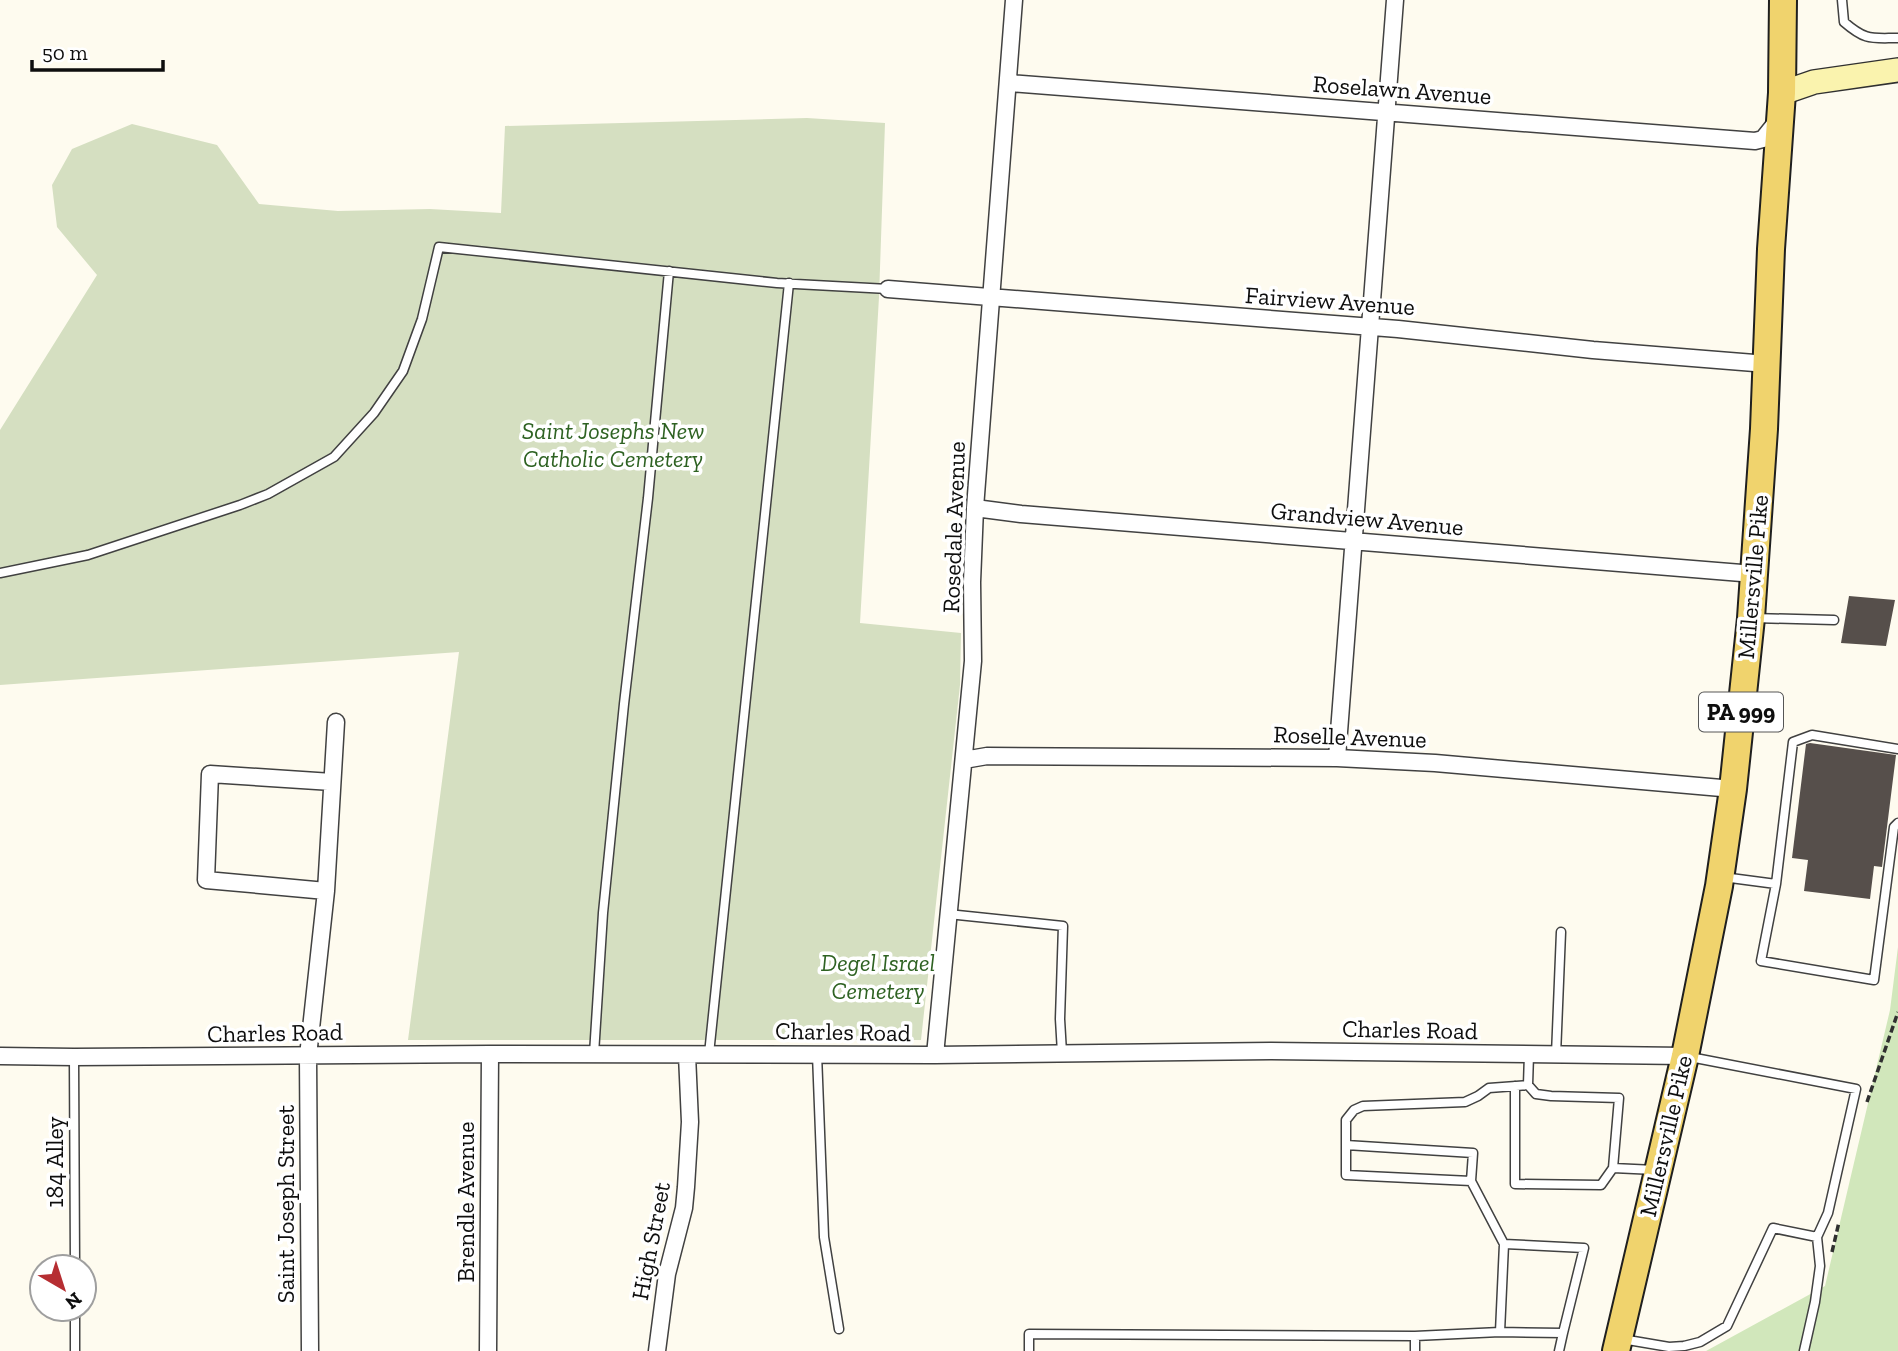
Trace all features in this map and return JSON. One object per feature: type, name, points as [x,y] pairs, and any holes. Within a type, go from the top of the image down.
[{"type":"main road","name":"Millersville Pike","points":[[1618,1345],[1685,1056],[1720,876],[1733,789],[1754,574],[1767,364],[1770,249],[1781,105],[1783,0]]},
{"type":"main road","points":[[1781,105],[1814,82],[1898,69]]},
{"type":"street","name":"Rosedale Avenue","points":[[935,1055],[973,661],[975,508],[1010,83],[1014,0]]},
{"type":"street","points":[[1337,758],[1395,0]]},
{"type":"street","name":"Roselawn Avenue","points":[[1010,83],[1755,141],[1763,139],[1781,105]]},
{"type":"street","name":"Fairview Avenue","points":[[888,289],[1370,327],[1767,364]]},
{"type":"street","name":"Grandview Avenue","points":[[975,508],[1754,574]]},
{"type":"street","name":"Saint Joseph Street","points":[[310,1351],[308,1056],[326,891],[336,722]]},
{"type":"street","name":"Roselle Avenue","points":[[964,760],[988,755],[1337,758],[1435,763],[1733,789]]},
{"type":"street","points":[[326,891],[206,880],[210,774],[332,782]]},
{"type":"street","name":"Charles Road","points":[[0,1056],[935,1055],[1271,1051],[1685,1056]]},
{"type":"street","name":"Brendle Avenue","points":[[488,1351],[490,1054]]},
{"type":"street","name":"High Street","points":[[657,1351],[667,1274],[684,1208],[690,1122],[687,1055]]},
{"type":"lane","points":[[1842,0],[1844,22],[1856,32],[1873,40],[1898,38]]},
{"type":"lane","points":[[0,573],[88,555],[230,509],[268,494],[334,457],[374,413],[403,371],[422,319],[439,247],[789,283],[888,289]]},
{"type":"lane","points":[[594,1054],[603,913],[648,498],[669,271]]},
{"type":"lane","points":[[709,1054],[789,283]]},
{"type":"lane","points":[[1751,618],[1834,620]]},
{"type":"lane","points":[[1898,749],[1811,735],[1793,742],[1776,884],[1761,961],[1874,980],[1894,827],[1898,823]]},
{"type":"lane","points":[[1720,876],[1776,884]]},
{"type":"lane","points":[[948,914],[1063,926],[1060,1019],[1062,1053]]},
{"type":"lane","points":[[1556,1055],[1561,932]]},
{"type":"lane","points":[[817,1054],[824,1237],[839,1329]]},
{"type":"lane","points":[[1514,1086],[1514,1184],[1601,1185],[1613,1168],[1619,1098],[1536,1094],[1528,1085],[1529,1055]]},
{"type":"lane","points":[[1685,1056],[1856,1088],[1828,1213],[1817,1237],[1820,1266],[1804,1351]]},
{"type":"lane","name":"184 Alley","points":[[74,1058],[75,1253]]},
{"type":"lane","points":[[1471,1181],[1346,1175],[1346,1120],[1354,1110],[1363,1106],[1465,1101],[1489,1088],[1528,1085]]},
{"type":"lane","points":[[1346,1145],[1473,1153],[1471,1181],[1504,1244],[1500,1332]]},
{"type":"lane","points":[[1613,1168],[1658,1170]]},
{"type":"lane","points":[[1618,1345],[1669,1347],[1700,1342],[1727,1326],[1773,1228],[1817,1237]]},
{"type":"lane","points":[[1504,1244],[1584,1248],[1559,1351]]},
{"type":"lane","points":[[75,1323],[75,1351]]},
{"type":"lane","points":[[1029,1351],[1029,1334],[1415,1336],[1500,1332],[1563,1333]]},
{"type":"lane","points":[[1415,1336],[1415,1351]]},
{"type":"path","points":[[1866,1105],[1898,1012]]},
{"type":"path","points":[[1831,1265],[1841,1210]]},
{"type":"green space","name":"Saint Josephs New Catholic Cemetery","points":[[807,118],[885,123],[879,297],[860,623],[961,633],[960,685],[921,1040],[408,1040],[459,652],[0,685],[0,430],[97,275],[57,227],[52,185],[72,149],[132,124],[217,145],[259,204],[338,211],[430,209],[501,213],[505,126]]},
{"type":"green space","points":[[1898,947],[1898,1351],[1706,1351],[1825,1286],[1890,1010]]},
{"type":"building","points":[[1849,596],[1895,600],[1886,646],[1841,643]]},
{"type":"building","points":[[1806,744],[1896,755],[1882,867],[1874,866],[1870,899],[1804,891],[1808,860],[1792,858]]},
{"type":"park label","name":"Degel Israel Cemetery","points":[[878,977]]}]
